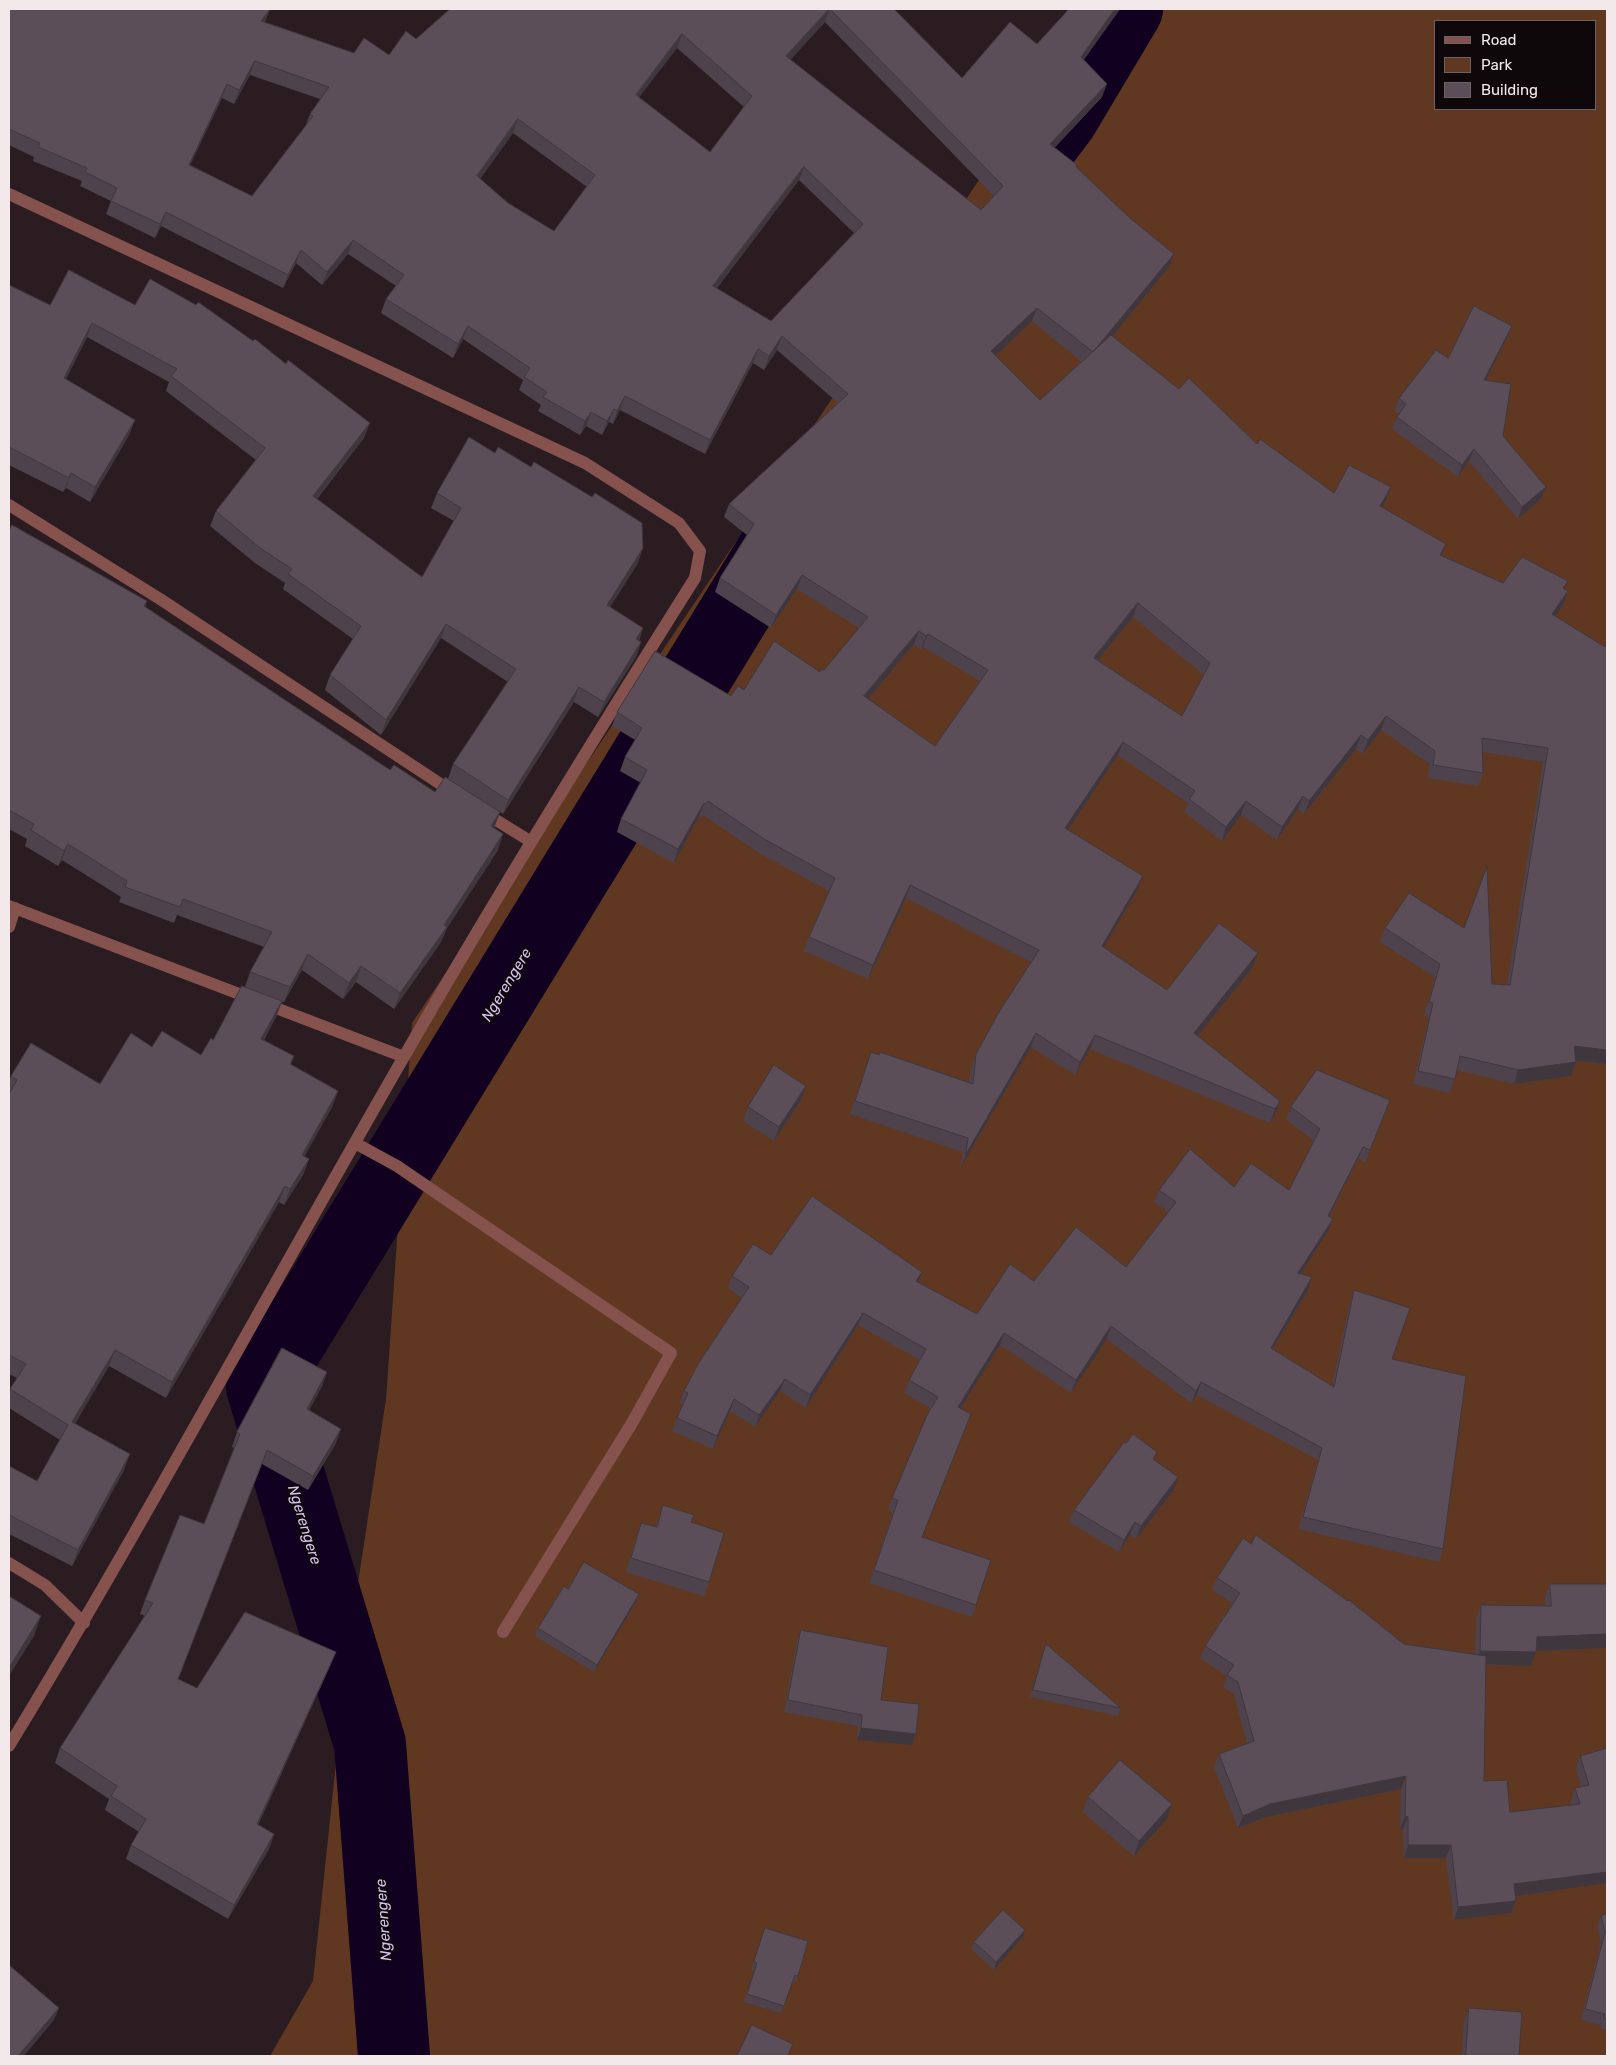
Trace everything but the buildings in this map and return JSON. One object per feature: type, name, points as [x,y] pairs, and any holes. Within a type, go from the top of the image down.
[{"type":"street","points":[[9,194],[585,463],[679,523],[700,551],[695,578],[530,841],[404,1057],[84,1623],[9,1746]]},
{"type":"street","points":[[9,506],[160,599],[403,762],[530,841]]},
{"type":"street","points":[[9,927],[12,907],[404,1057]]},
{"type":"street","points":[[356,1143],[397,1166],[671,1353],[632,1423],[502,1632]]},
{"type":"street","points":[[9,1563],[45,1585],[84,1623]]},
{"type":"green space","points":[[1094,9],[1607,9],[1607,2056],[270,2056],[313,1981],[348,1649],[386,1399],[412,1023]]},
{"type":"waterway","name":"Ngerengere","points":[[1037,151],[1062,118],[1127,9]]},
{"type":"waterway","name":"Ngerengere","points":[[394,2056],[370,1744],[262,1387],[791,521]]}]
